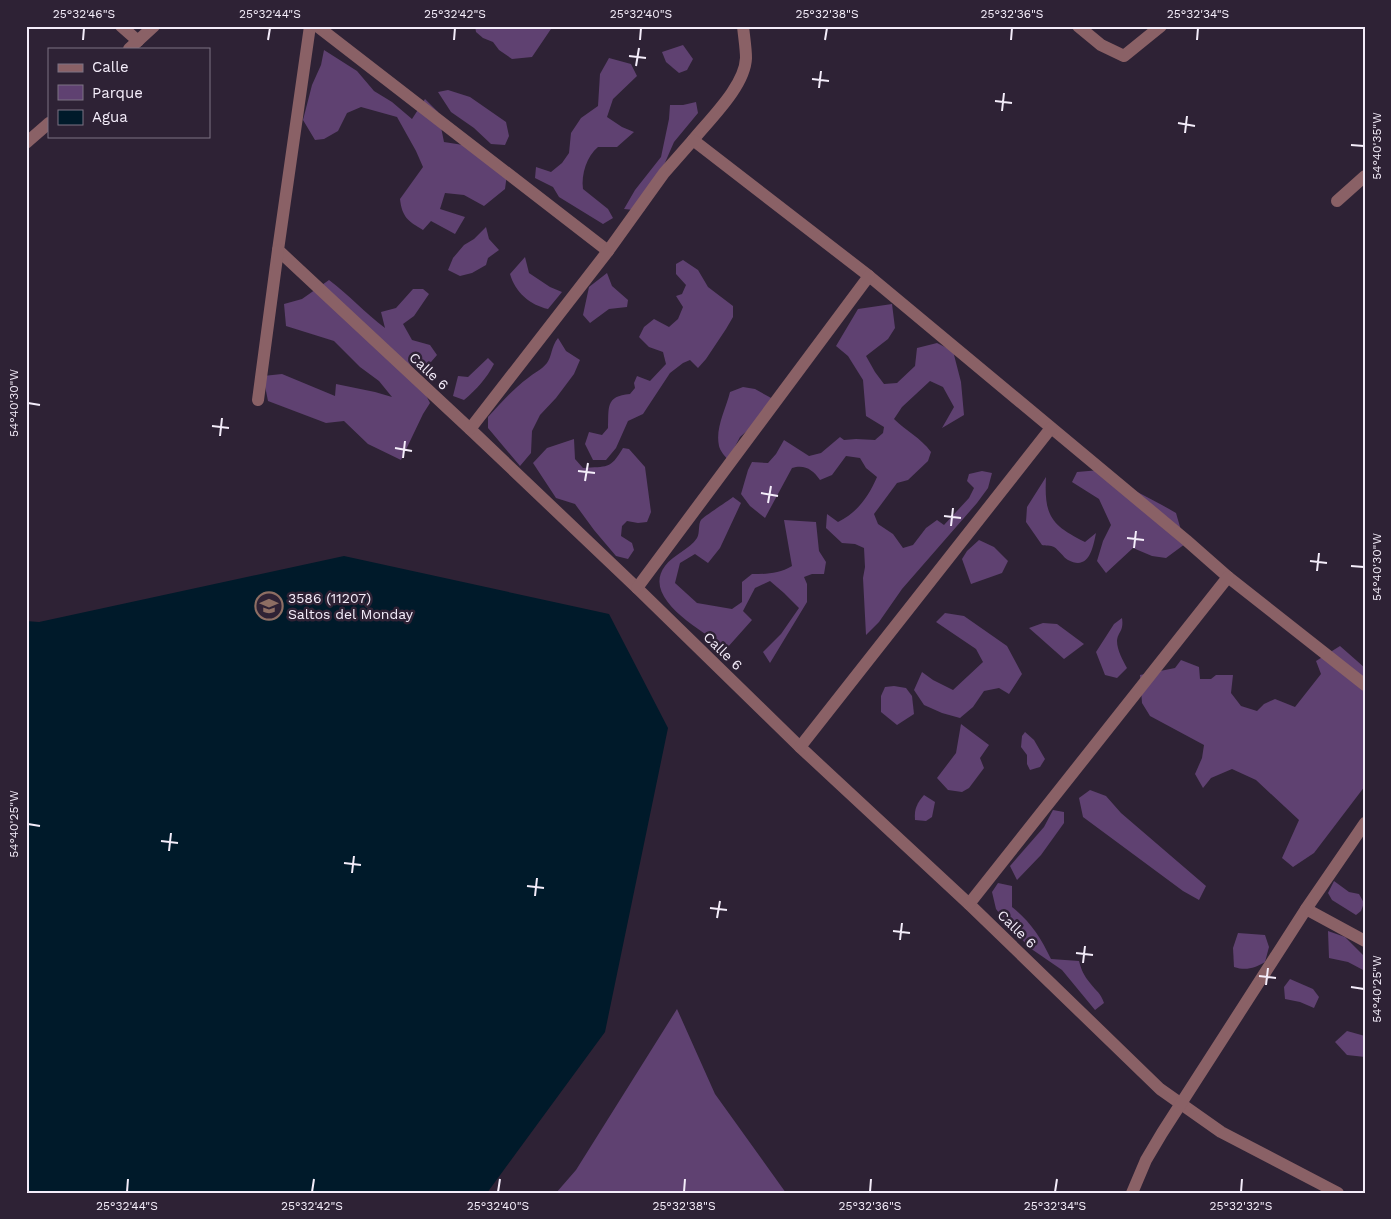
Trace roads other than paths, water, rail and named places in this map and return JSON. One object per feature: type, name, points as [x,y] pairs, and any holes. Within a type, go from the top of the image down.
[{"type":"street","points":[[121,26],[133,45],[154,26]]},
{"type":"street","points":[[258,400],[310,26]]},
{"type":"street","points":[[317,26],[608,251]]},
{"type":"street","points":[[470,429],[608,251],[664,173],[720,108],[742,75],[746,59],[743,26]]},
{"type":"street","points":[[1078,26],[1101,44],[1124,56],[1161,26]]},
{"type":"street","points":[[26,143],[48,124]]},
{"type":"street","points":[[693,140],[869,276],[1228,577],[1365,685]]},
{"type":"street","points":[[1337,201],[1365,176]]},
{"type":"street","name":"Calle 6","points":[[278,250],[470,429],[637,588],[800,748],[969,904],[1160,1089],[1221,1132],[1338,1193]]},
{"type":"street","points":[[637,588],[869,276]]},
{"type":"street","points":[[800,748],[1051,428]]},
{"type":"street","points":[[969,904],[1228,577]]},
{"type":"street","points":[[1132,1193],[1146,1160],[1306,909],[1365,823]]},
{"type":"street","points":[[1306,909],[1365,941]]},
{"type":"water","points":[[344,556],[609,614],[668,728],[605,1032],[487,1193],[26,1193],[26,621],[39,622]]},
{"type":"place","name":"3586 (11207) Saltos del Monday","points":[[269,606]]}]
